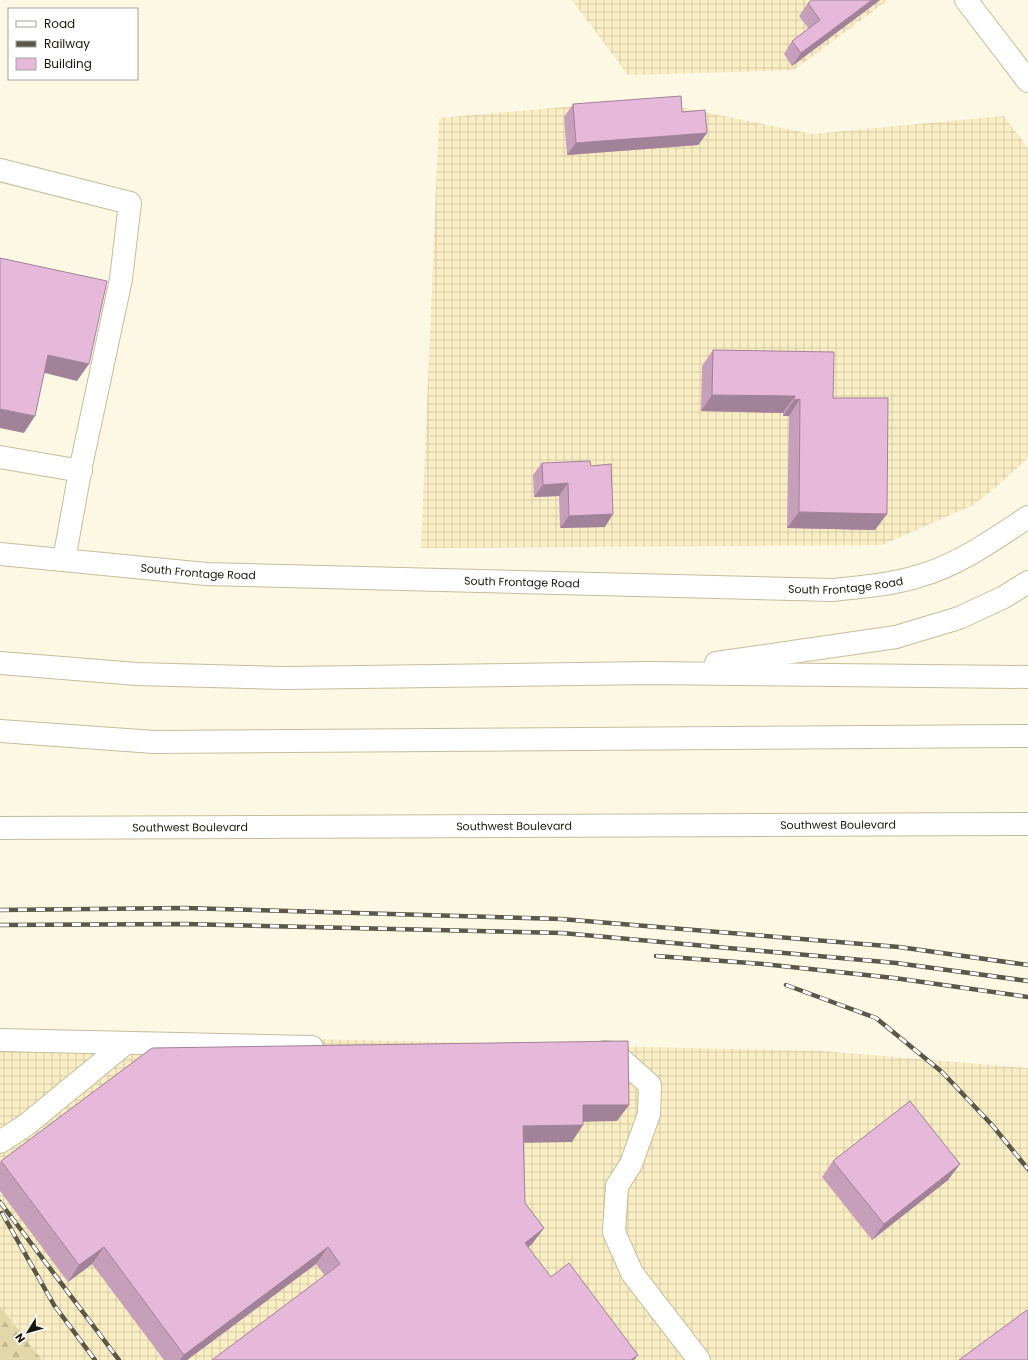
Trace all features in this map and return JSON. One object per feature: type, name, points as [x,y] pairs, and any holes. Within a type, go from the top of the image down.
[{"type":"main road","points":[[966,0],[1028,81]]},
{"type":"main road","points":[[0,170],[130,203],[122,279],[80,471],[64,560]]},
{"type":"main road","points":[[0,457],[80,471]]},
{"type":"main road","name":"South Frontage Road","points":[[0,554],[206,574],[832,590],[872,586],[920,576],[973,553],[1028,517]]},
{"type":"main road","points":[[649,673],[896,637],[959,618],[1004,597],[1028,582]]},
{"type":"main road","points":[[0,663],[137,674],[285,678],[649,673],[1028,677]]},
{"type":"main road","points":[[0,731],[154,742],[1028,736]]},
{"type":"main road","name":"Southwest Boulevard","points":[[0,828],[1028,824]]},
{"type":"main road","points":[[0,1040],[334,1047]]},
{"type":"main road","points":[[0,1142],[26,1125],[126,1043]]},
{"type":"main road","points":[[582,1052],[614,1053],[650,1085],[649,1114],[631,1164],[617,1186],[614,1232],[632,1273],[698,1359]]},
{"type":"shaded area","points":[[572,0],[888,0],[794,70],[628,75]]},
{"type":"shaded area","points":[[644,100],[812,134],[1004,116],[1028,148],[1028,458],[995,488],[973,505],[882,545],[421,548],[439,118]]},
{"type":"shaded area","points":[[0,1032],[822,1051],[1028,1068],[1028,1360],[42,1360],[0,1306]]},
{"type":"green space","points":[[0,1306],[42,1360],[0,1360]]},
{"type":"building","points":[[812,0],[872,0],[801,53],[792,41],[820,20],[808,3]]},
{"type":"building","points":[[681,96],[682,112],[705,110],[707,133],[576,143],[573,104]]},
{"type":"building","points":[[0,258],[107,281],[89,364],[48,355],[35,416],[0,409]]},
{"type":"building","points":[[713,350],[834,352],[833,398],[888,398],[887,514],[799,512],[800,399],[794,400],[795,396],[712,395]]},
{"type":"building","points":[[590,461],[591,466],[611,464],[613,514],[569,516],[568,483],[543,485],[542,463]]},
{"type":"building","points":[[628,1041],[629,1105],[583,1105],[583,1125],[523,1126],[525,1203],[544,1228],[525,1243],[551,1277],[569,1263],[638,1355],[631,1360],[212,1360],[340,1264],[328,1247],[184,1355],[104,1247],[79,1265],[1,1161],[152,1048]]},
{"type":"building","points":[[910,1101],[960,1164],[884,1224],[833,1161]]},
{"type":"building","points":[[1027,1310],[1028,1360],[959,1360]]},
{"type":"railway","points":[[0,910],[184,908],[561,919],[899,947],[1028,965]]},
{"type":"railway","points":[[0,925],[185,924],[562,933],[896,963],[1028,981]]},
{"type":"railway","points":[[656,956],[763,964],[894,978],[1028,997]]},
{"type":"railway","points":[[786,985],[876,1018],[942,1072],[992,1125],[1028,1169]]},
{"type":"railway","points":[[0,1202],[119,1360]]},
{"type":"railway","points":[[2,1213],[54,1305],[95,1360]]}]
